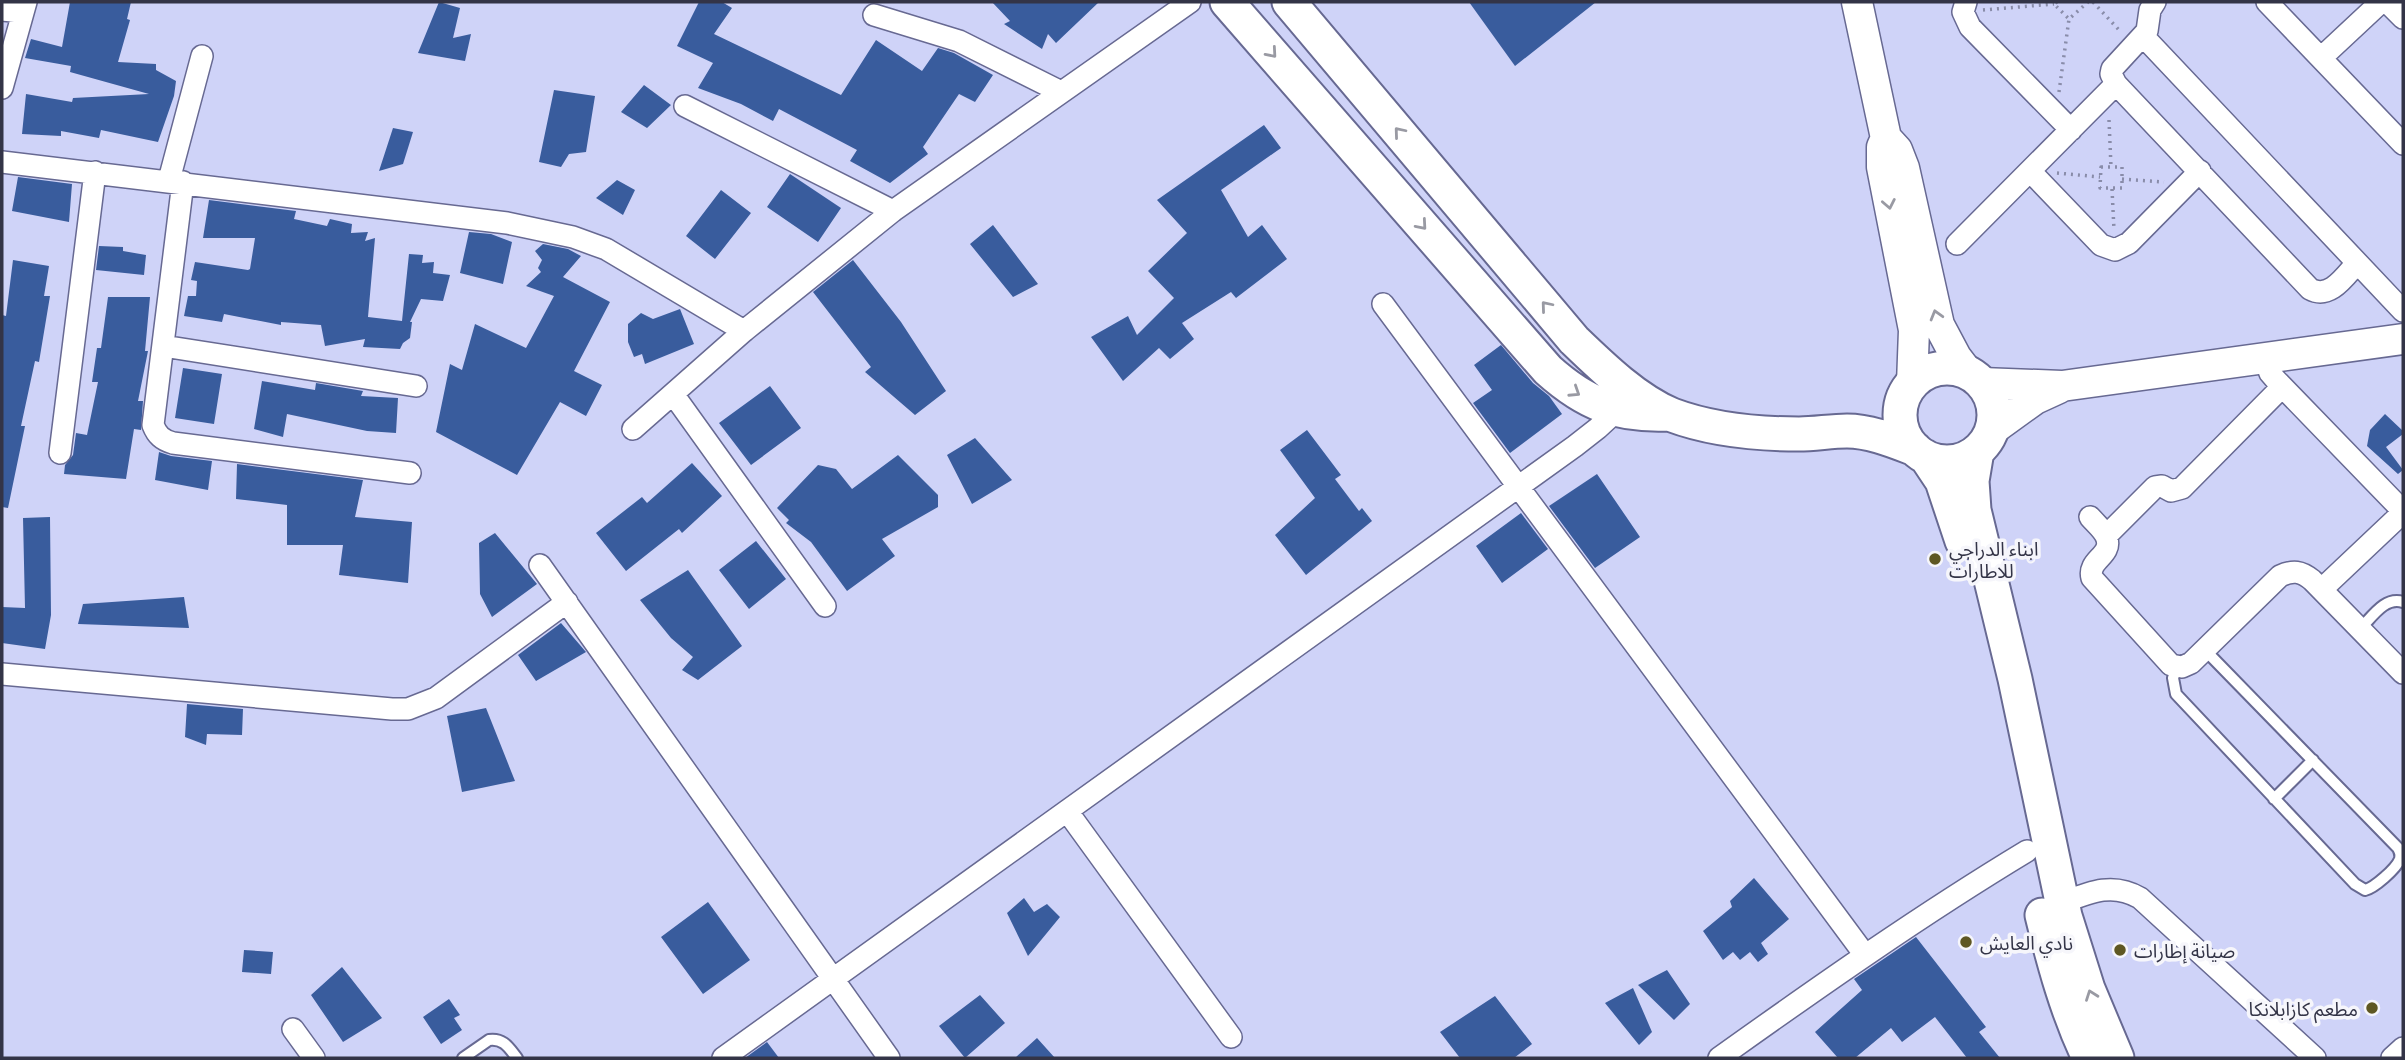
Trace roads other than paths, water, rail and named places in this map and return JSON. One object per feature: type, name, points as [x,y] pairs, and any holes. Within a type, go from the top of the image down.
[{"type":"main road","points":[[1227,2],[1548,370],[1577,394],[1625,402]]},
{"type":"main road","points":[[1289,2],[1574,340],[1611,375],[1625,402],[1642,415],[1671,414],[1714,426],[1758,433],[1850,431],[1883,438],[1939,461],[1966,458],[1984,440]]},
{"type":"main road","points":[[1850,431],[1869,422],[1933,370],[1945,368],[1976,378],[1993,405],[1972,481],[1974,510],[2015,679],[2062,903],[2088,989],[2117,1058]]},
{"type":"main road","points":[[1908,392],[1902,426],[1907,438],[1942,481],[1949,496],[1998,681],[2027,851],[2064,998],[2090,1058]]},
{"type":"street","points":[[634,429],[744,331],[893,211],[1190,2]]},
{"type":"street","points":[[1857,2],[1886,138],[1897,150],[1904,168],[1939,325],[1956,357],[1976,378],[2062,386],[2403,339]]},
{"type":"street","points":[[2155,2],[2150,10],[2147,31],[2112,69],[2112,89],[2193,178],[2315,291],[2320,293],[2331,289],[2357,263]]},
{"type":"street","points":[[2267,2],[2403,144]]},
{"type":"street","points":[[2321,58],[2381,2]]},
{"type":"street","points":[[2387,2],[2403,18]]},
{"type":"street","points":[[1965,7],[1970,27],[2063,122]]},
{"type":"street","points":[[2,88],[17,8]]},
{"type":"street","points":[[874,15],[959,41],[1061,92]]},
{"type":"street","points":[[2138,41],[2403,311]]},
{"type":"street","points":[[202,56],[176,181],[163,346],[153,425],[156,433],[164,440],[410,473]]},
{"type":"street","points":[[1957,244],[2030,171],[2063,122],[2112,89]]},
{"type":"street","points":[[685,106],[893,211]]},
{"type":"street","points":[[1886,138],[1882,147],[1882,167],[1914,330],[1914,362],[1908,392]]},
{"type":"street","points":[[2,162],[507,223],[573,237],[607,248],[744,331]]},
{"type":"street","points":[[2030,171],[2101,245],[2115,250],[2129,243],[2193,178]]},
{"type":"street","points":[[60,453],[95,172]]},
{"type":"street","points":[[1383,304],[1865,955]]},
{"type":"street","points":[[163,346],[416,386]]},
{"type":"street","points":[[2264,357],[2270,373],[2282,387],[2399,506],[2400,513],[2395,520],[2322,589]]},
{"type":"street","points":[[1984,440],[2035,399],[2062,386]]},
{"type":"street","points":[[2106,536],[2155,487],[2162,486],[2175,491],[2182,488],[2282,387]]},
{"type":"street","points":[[673,394],[825,606]]},
{"type":"street","points":[[723,1058],[1583,440],[1625,402]]},
{"type":"street","points":[[2090,517],[2106,536],[2107,549],[2093,564],[2092,578],[2167,662],[2177,667],[2191,663],[2280,576],[2288,572],[2304,574],[2322,589],[2403,673]]},
{"type":"street","points":[[540,565],[889,1058]]},
{"type":"street","points":[[2,674],[408,709],[436,698],[567,602]]},
{"type":"street","points":[[1067,811],[1231,1037]]},
{"type":"street","points":[[1719,1058],[1865,955],[2027,851]]},
{"type":"street","points":[[2062,903],[2099,889],[2110,888],[2140,898],[2315,1058]]},
{"type":"street","points":[[293,1029],[314,1058]]},
{"type":"street","points":[[2392,1058],[2403,1048]]},
{"type":"lane","points":[[2360,629],[2385,604],[2394,600],[2403,602]]},
{"type":"lane","points":[[2177,667],[2173,678],[2176,694],[2359,888],[2365,890],[2375,886],[2397,864],[2400,859],[2398,848],[2204,649]]},
{"type":"lane","points":[[2274,799],[2313,760]]},
{"type":"lane","points":[[463,1058],[494,1039],[507,1045],[517,1058]]},
{"type":"place","name":"ابناء الدراجي للاطارات","points":[[1935,559]]},
{"type":"place","name":"نادي العايش","points":[[1966,942]]},
{"type":"place","name":"صيانة إطارات","points":[[2120,950]]},
{"type":"place","name":"مطعم كازابلانكا","points":[[2372,1008]]}]
